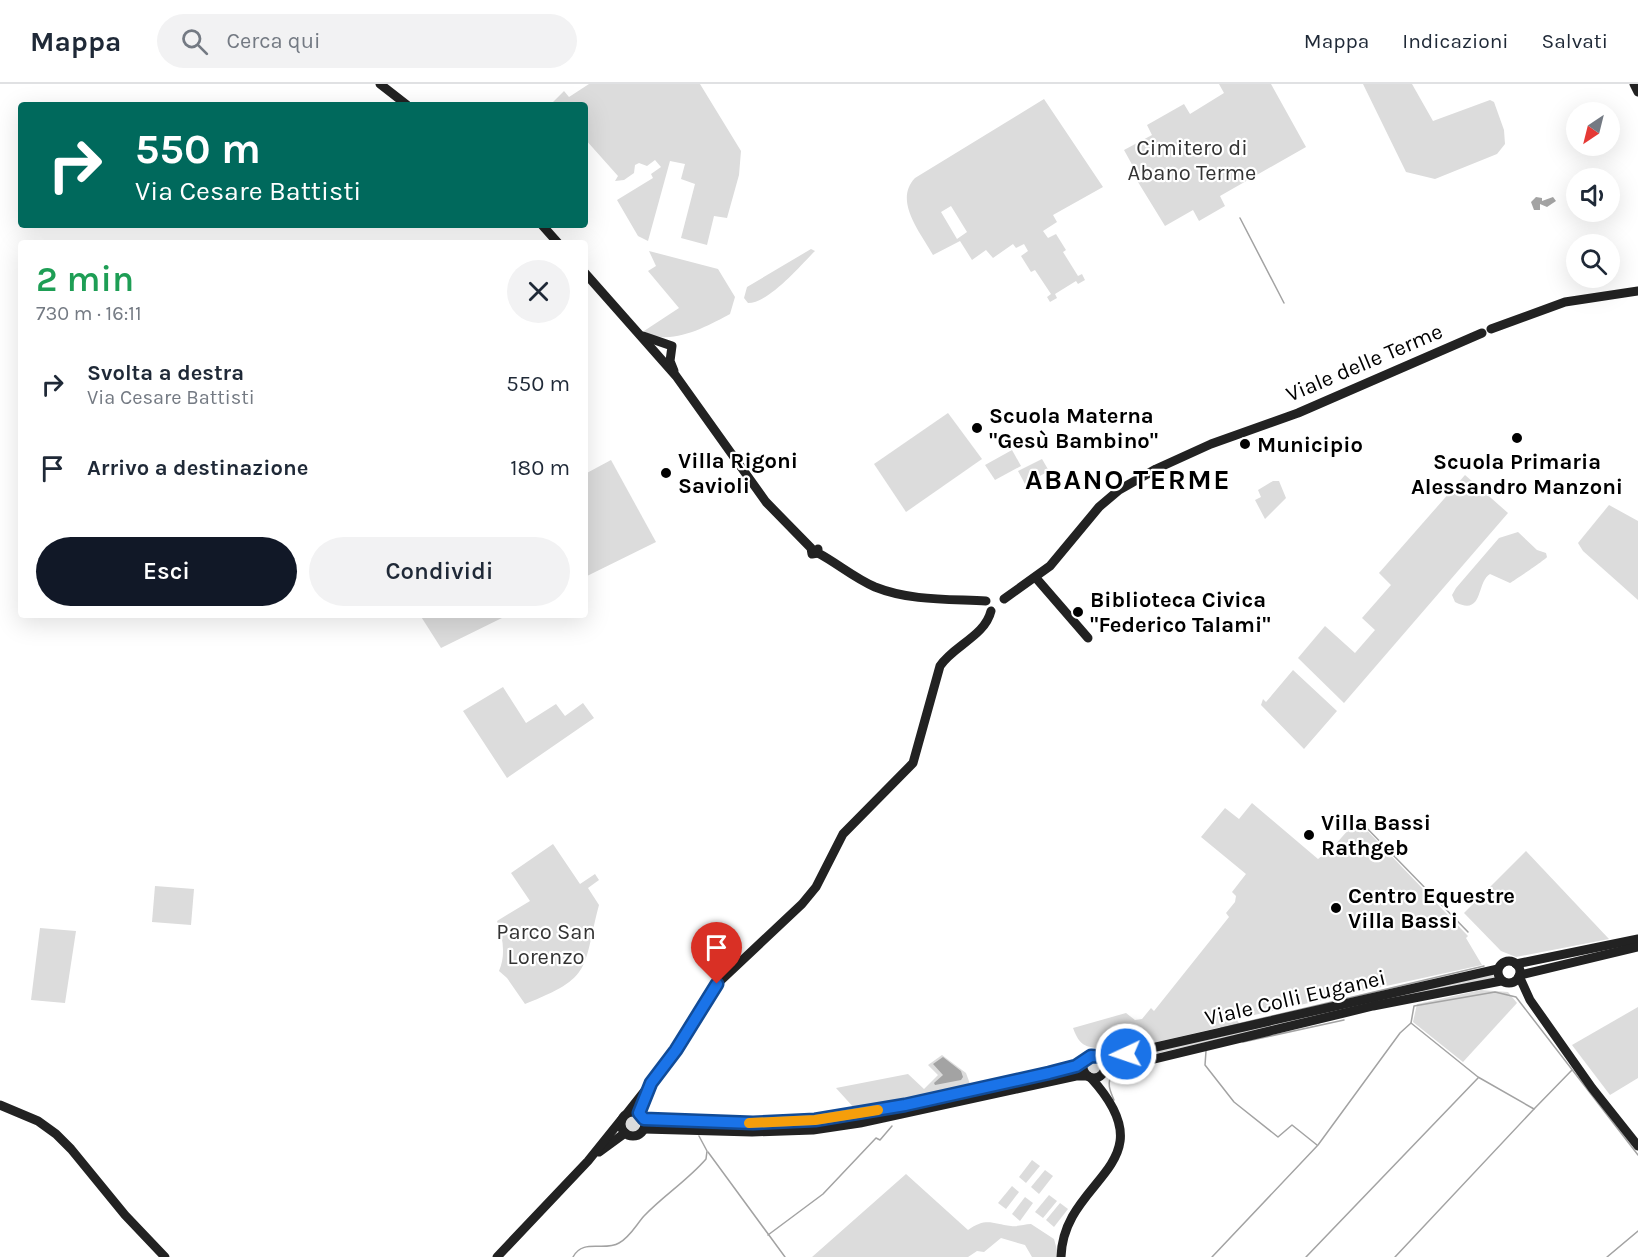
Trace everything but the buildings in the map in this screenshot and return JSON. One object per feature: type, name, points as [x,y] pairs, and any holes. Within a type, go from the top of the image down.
[{"type":"street","points":[[380,84],[403,102]]},
{"type":"street","points":[[1635,84],[1638,92]]},
{"type":"street","points":[[545,228],[555,240]]},
{"type":"street","points":[[588,276],[642,336],[659,351],[766,502],[814,550],[857,578],[885,591],[920,597],[986,601],[998,596],[1004,599],[998,610],[991,611]]},
{"type":"street","name":"Viale delle Terme","points":[[1004,599],[1036,578],[1062,553],[1098,507],[1119,490],[1179,458],[1262,426],[1487,331],[1564,302],[1638,291]]},
{"type":"street","points":[[659,351],[672,346],[671,356],[676,376]]},
{"type":"street","points":[[659,351],[671,356]]},
{"type":"street","points":[[1036,578],[1088,638]]},
{"type":"street","points":[[986,601],[986,606],[991,611]]},
{"type":"street","points":[[497,1257],[588,1161],[628,1112],[676,1050],[717,984],[802,904],[816,887],[843,834],[913,763],[939,666],[948,655],[986,622],[991,611]]},
{"type":"street","name":"Viale Colli Euganei","points":[[642,1120],[753,1123],[815,1120],[905,1105],[1049,1073],[1084,1062],[1091,1056],[1112,1057],[1194,1040],[1498,969],[1506,961],[1516,964],[1638,939]]},
{"type":"street","name":"Viale Colli Euganei","points":[[642,1120],[752,1132],[813,1130],[860,1123],[1076,1076],[1098,1077],[1105,1071],[1373,1006],[1506,982],[1520,975],[1638,947]]},
{"type":"street","points":[[1516,964],[1530,1000],[1592,1088],[1638,1146]]},
{"type":"street","points":[[1498,969],[1506,982],[1530,1000]]},
{"type":"street","points":[[1099,1056],[1105,1062],[1105,1094]]},
{"type":"street","points":[[1061,1257],[1062,1240],[1071,1221],[1120,1145],[1122,1134],[1117,1113],[1105,1094],[1083,1070],[1084,1062]]},
{"type":"street","points":[[621,1120],[621,1127],[625,1133],[636,1135],[651,1083]]},
{"type":"street","points":[[0,1105],[38,1121],[56,1134],[71,1149],[124,1215],[165,1257]]},
{"type":"street","points":[[628,1112],[642,1120]]},
{"type":"street","points":[[588,1161],[625,1133]]},
{"type":"green space","points":[[589,84],[700,84],[741,151],[739,175],[727,218],[714,216],[707,245],[681,238],[695,184],[681,179],[685,164],[670,161],[648,241],[638,236],[617,200],[653,178],[651,174],[661,167],[655,160],[647,166],[639,163],[635,165],[634,173],[624,180],[615,181],[618,176],[588,142],[588,102],[553,102],[564,91],[569,97]]},
{"type":"green space","name":"Cimitero di Abano Terme","points":[[1219,84],[1271,84],[1306,147],[1220,196],[1225,206],[1199,221],[1193,210],[1165,226],[1138,182],[1140,179],[1124,150],[1152,135],[1147,125],[1184,104],[1190,114],[1224,93]]},
{"type":"green space","points":[[1363,84],[1412,84],[1433,121],[1490,100],[1494,102],[1504,130],[1505,144],[1497,154],[1435,179],[1406,172]]},
{"type":"green space","points":[[1044,99],[1103,187],[1053,215],[1057,222],[1043,231],[1048,238],[1056,234],[1066,250],[1063,252],[1078,276],[1082,274],[1085,280],[1078,284],[1076,281],[1055,294],[1057,298],[1050,302],[1047,297],[1051,294],[1035,270],[1031,272],[1021,256],[1028,251],[1024,244],[1016,248],[1013,244],[993,258],[986,250],[972,260],[960,241],[933,255],[916,227],[908,207],[909,187],[915,178]],"holes":[[[951,206],[967,232],[957,239],[941,212]]]},
{"type":"green space","points":[[811,249],[815,251],[774,291],[748,303],[744,298],[747,287]]},
{"type":"green space","points":[[649,251],[718,269],[735,297],[730,314],[699,329],[676,336],[654,336],[644,331],[679,308],[648,271],[656,266]]},
{"type":"green space","points":[[948,413],[982,459],[906,512],[874,464]]},
{"type":"green space","points":[[1012,450],[1021,466],[995,480],[985,465]]},
{"type":"green space","points":[[1042,459],[1049,471],[1025,484],[1018,471]]},
{"type":"green space","points":[[611,460],[656,542],[588,576],[588,472]]},
{"type":"green space","points":[[1465,475],[1508,513],[1344,703],[1298,658],[1325,626],[1355,653],[1375,630],[1362,618],[1391,585],[1379,573]]},
{"type":"green space","points":[[1273,481],[1279,481],[1286,498],[1265,519],[1255,500],[1261,497],[1258,490]]},
{"type":"green space","points":[[1609,505],[1638,521],[1638,600],[1583,551],[1578,543]]},
{"type":"green space","points":[[1518,532],[1537,550],[1546,553],[1547,557],[1510,583],[1490,574],[1475,602],[1471,605],[1464,605],[1455,602],[1452,595],[1456,588],[1499,538]]},
{"type":"green space","points":[[422,618],[502,618],[441,648]]},
{"type":"green space","points":[[1293,670],[1337,711],[1304,749],[1261,705],[1263,699],[1266,702]]},
{"type":"green space","points":[[503,687],[526,723],[556,704],[565,716],[583,703],[594,718],[507,778],[463,711]]},
{"type":"green space","name":"Centro Equestre Villa Bassi","points":[[1252,803],[1318,859],[1334,846],[1357,820],[1468,936],[1466,938],[1482,965],[1236,1019],[1239,1023],[1109,1053],[1083,1044],[1073,1028],[1126,1013],[1135,1020],[1142,1019],[1151,1008],[1154,1011],[1229,917],[1226,913],[1235,902],[1236,896],[1232,892],[1246,874],[1201,837],[1225,808],[1239,819]]},
{"type":"green space","name":"Parco San Lorenzo","points":[[553,844],[580,884],[595,874],[599,880],[588,888],[599,905],[582,968],[563,986],[525,1004],[507,978],[499,971],[503,946],[497,921],[530,901],[511,873]]},
{"type":"green space","points":[[1526,851],[1609,939],[1516,957],[1501,951],[1464,913]]},
{"type":"green space","points":[[155,886],[194,889],[191,925],[152,922]]},
{"type":"green space","points":[[40,928],[76,931],[65,1003],[31,1000]]},
{"type":"green space","points":[[1493,974],[1494,978],[1109,1064],[1108,1061]]},
{"type":"green space","points":[[1481,990],[1508,992],[1517,1003],[1463,1062],[1413,1022],[1417,1004]]},
{"type":"green space","points":[[1638,1007],[1638,1078],[1610,1095],[1572,1045]]},
{"type":"green space","points":[[942,1055],[966,1073],[970,1084],[855,1109],[836,1088],[908,1074],[924,1089],[938,1075],[928,1065]]},
{"type":"green space","points":[[1094,1059],[1102,1067],[1094,1075],[1086,1067]]},
{"type":"green space","points":[[633,1115],[639,1118],[642,1124],[639,1130],[633,1133],[627,1130],[624,1124],[627,1118]]},
{"type":"green space","points":[[1032,1160],[1040,1166],[1026,1183],[1019,1177]]},
{"type":"green space","points":[[1045,1170],[1053,1176],[1039,1194],[1031,1187]]},
{"type":"green space","points":[[906,1174],[968,1230],[985,1222],[1014,1226],[1031,1224],[1054,1239],[1059,1257],[1032,1257],[1025,1245],[1001,1238],[984,1252],[977,1251],[968,1257],[812,1257]]},
{"type":"green space","points":[[1012,1186],[1019,1192],[1006,1209],[998,1203]]},
{"type":"green space","points":[[1049,1195],[1057,1201],[1043,1218],[1035,1212]]},
{"type":"green space","points":[[1025,1197],[1033,1203],[1020,1221],[1012,1214]]},
{"type":"green space","points":[[1060,1203],[1068,1209],[1054,1227],[1046,1220]]},
{"type":"shaded area","points":[[1536,197],[1542,198],[1542,201],[1553,197],[1556,201],[1547,207],[1540,204],[1540,210],[1534,210],[1531,202]]},
{"type":"shaded area","points":[[943,1057],[961,1071],[963,1077],[961,1080],[935,1085],[934,1083],[943,1075],[933,1064]]},
{"type":"waterway","points":[[1240,218],[1284,303]]},
{"type":"waterway","points":[[1358,819],[1468,932]]},
{"type":"waterway","points":[[1221,1028],[1484,966]]},
{"type":"waterway","points":[[1572,1070],[1534,1109],[1478,1077],[1411,1023],[1414,1006],[1495,992],[1516,997],[1638,1155]]},
{"type":"waterway","points":[[1243,1042],[1344,1020]]},
{"type":"waterway","points":[[1212,1257],[1318,1145],[1400,1033],[1411,1023]]},
{"type":"waterway","points":[[1206,1051],[1205,1065],[1234,1102],[1278,1137],[1292,1125],[1317,1145]]},
{"type":"waterway","points":[[1113,1074],[1109,1083],[1114,1100]]},
{"type":"waterway","points":[[1306,1257],[1478,1078]]},
{"type":"waterway","points":[[895,1102],[946,1091]]},
{"type":"waterway","points":[[1395,1257],[1534,1109]]},
{"type":"waterway","points":[[768,1235],[823,1194],[876,1138],[880,1140],[892,1126]]},
{"type":"waterway","points":[[573,1257],[582,1248],[613,1245],[626,1238],[651,1209],[706,1159],[707,1151],[699,1136]]},
{"type":"waterway","points":[[708,1152],[785,1257]]},
{"type":"waterway","points":[[1607,1257],[1638,1231]]},
{"type":"slow traffic","points":[[749,1123],[815,1120],[878,1110]]},
{"type":"place","name":"Scuola Materna \"Gesù Bambino\"","points":[[977,428]]},
{"type":"place","name":"Scuola Primaria Alessandro Manzoni","points":[[1517,438]]},
{"type":"place","name":"Municipio","points":[[1245,444]]},
{"type":"place","name":"Villa Rigoni Savioli","points":[[666,473]]},
{"type":"place","name":"Biblioteca Civica \"Federico Talami\"","points":[[1078,612]]},
{"type":"place","name":"Villa Bassi Rathgeb","points":[[1309,835]]},
{"type":"place","name":"Centro Equestre Villa Bassi","points":[[1336,908]]},
{"type":"district","name":"ABANO TERME","points":[[1128,479]]},
{"type":"route","points":[[717,984],[676,1050],[651,1083],[639,1113],[644,1119],[753,1123],[815,1120],[905,1105],[1049,1073],[1076,1066],[1091,1056],[1112,1057],[1126,1054]]}]
